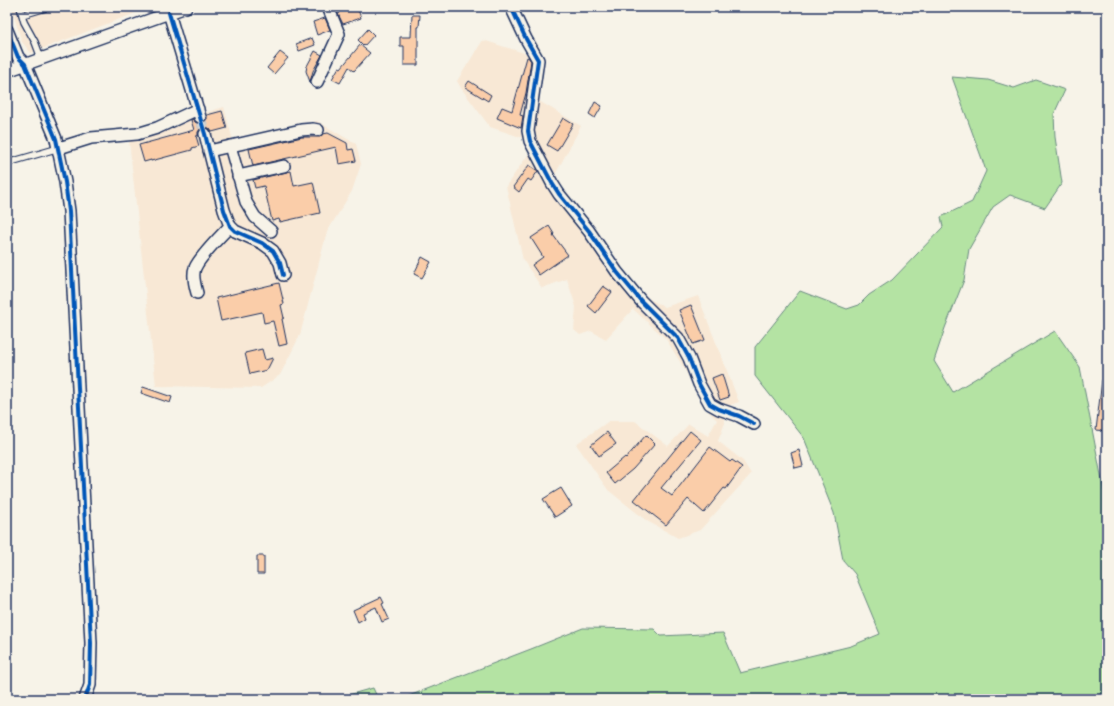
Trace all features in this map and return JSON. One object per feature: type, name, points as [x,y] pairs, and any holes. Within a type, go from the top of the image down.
[{"type":"street","points":[[7,71],[186,7]]},
{"type":"street","points":[[316,82],[339,34],[328,7]]},
{"type":"street","points":[[511,7],[538,60],[528,131],[530,141],[552,184],[590,232],[617,272],[641,301],[678,338],[710,404],[754,424]]},
{"type":"street","points":[[59,148],[91,138],[137,134],[199,113],[169,13]]},
{"type":"street","points":[[7,30],[18,57],[25,64],[56,139],[59,148],[69,211],[91,643],[90,685],[85,699]]},
{"type":"street","points":[[209,151],[301,130],[318,130]]},
{"type":"street","points":[[205,134],[224,210],[230,226],[235,231],[262,243],[273,251],[280,263],[283,275]]},
{"type":"street","points":[[230,146],[246,202],[255,217],[271,231]]},
{"type":"street","points":[[238,176],[284,166]]},
{"type":"street","points":[[197,293],[194,283],[195,269],[205,253],[230,226]]},
{"type":"lane","points":[[20,7],[24,22],[35,42],[41,58]]},
{"type":"lane","points":[[22,15],[49,7]]},
{"type":"lane","points":[[7,163],[59,148]]},
{"type":"shaded area","points":[[11,7],[151,7],[31,53],[22,42]]},
{"type":"shaded area","points":[[483,40],[543,59],[539,101],[581,126],[555,175],[556,182],[619,269],[644,296],[665,307],[698,296],[739,402],[724,407],[725,423],[718,441],[743,461],[751,474],[700,530],[678,538],[647,521],[608,490],[576,444],[609,421],[635,421],[668,446],[689,424],[708,436],[717,420],[707,410],[666,339],[633,309],[606,339],[591,331],[580,335],[574,330],[576,307],[567,279],[542,288],[523,260],[506,186],[530,152],[523,138],[490,127],[457,81]]},
{"type":"shaded area","points":[[224,107],[233,141],[317,121],[356,144],[361,164],[352,191],[327,232],[300,335],[280,375],[261,388],[156,386],[129,140],[172,129],[188,118]]},
{"type":"green space","points":[[952,77],[988,80],[1014,88],[1036,80],[1065,90],[1054,114],[1055,137],[1062,183],[1045,208],[1010,195],[993,207],[969,249],[964,280],[934,361],[953,392],[1055,331],[1080,367],[1104,491],[1107,490],[1107,699],[401,699],[583,628],[654,629],[661,636],[723,633],[740,673],[851,646],[880,634],[855,574],[843,560],[834,513],[804,438],[755,376],[755,347],[800,291],[847,309],[859,305],[869,295],[892,280],[943,227],[941,217],[972,202],[986,171]]},
{"type":"green space","points":[[373,688],[378,699],[334,699]]},
{"type":"building","points":[[351,7],[357,7],[361,18],[343,24],[338,14],[340,13],[339,11]]},
{"type":"building","points":[[412,15],[420,15],[418,27],[418,65],[404,65],[404,46],[400,46],[400,37],[411,37]]},
{"type":"building","points":[[325,18],[330,30],[317,35],[313,22]]},
{"type":"building","points":[[368,29],[374,35],[364,46],[358,40]]},
{"type":"building","points":[[312,38],[315,45],[299,51],[296,44]]},
{"type":"building","points":[[360,45],[370,53],[354,71],[349,67],[340,83],[332,79],[339,67],[341,68]]},
{"type":"building","points":[[315,51],[322,55],[313,71],[310,82],[306,71]]},
{"type":"building","points":[[280,52],[288,58],[274,74],[267,68]]},
{"type":"building","points":[[527,57],[531,61],[526,93],[520,115],[523,116],[521,128],[497,118],[502,107],[512,111]]},
{"type":"building","points":[[469,81],[491,95],[488,101],[465,87]]},
{"type":"building","points":[[595,102],[602,106],[595,118],[589,114]]},
{"type":"building","points":[[222,111],[227,128],[212,132],[207,127],[200,129],[198,136],[196,136],[199,146],[192,148],[192,150],[144,162],[139,145],[194,130],[191,120],[193,119],[198,124],[202,124],[207,119],[207,115]]},
{"type":"building","points":[[563,118],[573,124],[557,151],[547,145]]},
{"type":"building","points":[[328,133],[347,143],[348,150],[353,149],[356,161],[339,164],[336,147],[253,166],[249,149],[302,137],[320,137],[323,134]]},
{"type":"building","points":[[529,165],[538,171],[531,181],[528,179],[519,192],[513,187]]},
{"type":"building","points":[[291,171],[294,186],[313,182],[320,213],[280,222],[279,219],[272,221],[264,186],[255,188],[253,180]]},
{"type":"building","points":[[549,226],[554,234],[553,235],[568,255],[539,275],[532,265],[543,257],[531,238]]},
{"type":"building","points":[[422,257],[431,262],[422,278],[414,274]]},
{"type":"building","points":[[279,283],[284,304],[281,305],[284,318],[282,319],[287,344],[279,346],[273,321],[264,323],[262,312],[221,321],[216,298]]},
{"type":"building","points":[[603,286],[612,292],[596,313],[588,306]]},
{"type":"building","points":[[691,305],[705,340],[693,344],[679,310]]},
{"type":"building","points":[[262,349],[265,360],[273,358],[267,370],[250,374],[245,353]]},
{"type":"building","points":[[722,374],[729,397],[720,400],[712,378]]},
{"type":"building","points":[[1102,380],[1107,380],[1107,431],[1096,430]]},
{"type":"building","points":[[143,387],[172,397],[170,403],[141,393]]},
{"type":"building","points":[[690,431],[701,440],[661,488],[672,496],[710,447],[730,462],[732,460],[742,467],[726,489],[724,488],[704,513],[688,499],[666,525],[634,500]]},
{"type":"building","points":[[607,432],[616,444],[599,456],[591,445]]},
{"type":"building","points":[[646,435],[655,444],[633,469],[615,484],[606,473],[625,457],[626,458]]},
{"type":"building","points":[[799,450],[803,466],[795,468],[791,453]]},
{"type":"building","points":[[561,488],[572,506],[555,517],[543,499]]},
{"type":"building","points":[[257,556],[264,556],[264,574],[257,574]]},
{"type":"building","points":[[381,597],[384,603],[382,604],[389,619],[382,622],[376,607],[363,613],[365,618],[358,622],[353,610]]},
{"type":"tunnel","points":[[200,117],[205,134]]},
{"type":"cycle path","points":[[511,7],[538,60],[528,131],[530,141],[552,183],[589,231],[617,272],[641,301],[678,338],[710,404],[754,424]]},
{"type":"cycle path","points":[[169,13],[205,134],[224,210],[230,226],[235,231],[262,243],[273,251],[280,263],[283,275]]},
{"type":"cycle path","points":[[7,30],[18,57],[25,64],[56,139],[65,182],[69,211],[91,643],[90,685],[85,699]]}]
